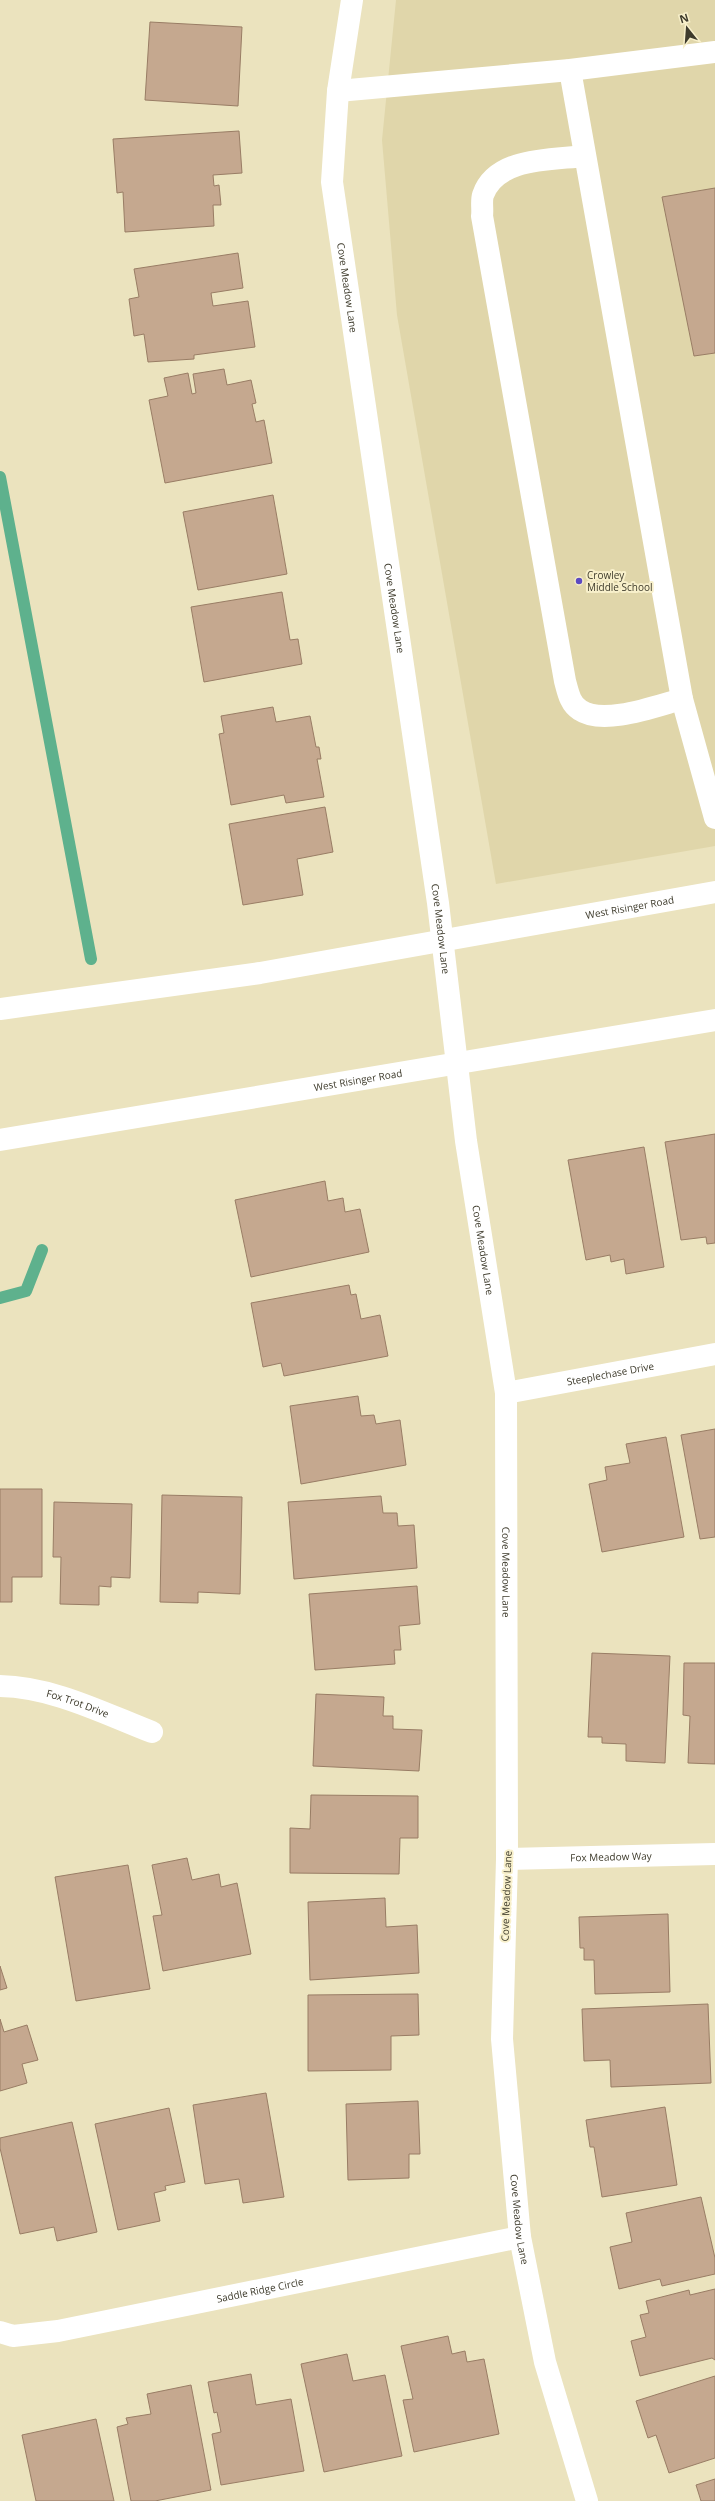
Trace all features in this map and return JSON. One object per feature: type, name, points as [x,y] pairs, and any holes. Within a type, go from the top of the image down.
[{"type":"street","name":"Cove Meadow Lane","points":[[352,0],[338,90],[332,182],[442,940],[466,1141],[506,1393],[508,1859],[502,2039],[520,2237],[545,2362],[587,2501]]},
{"type":"street","points":[[338,90],[570,70],[715,52]]},
{"type":"street","points":[[570,70],[584,156],[616,320],[682,699],[707,762],[715,818]]},
{"type":"street","points":[[584,156],[522,164],[508,169],[494,178],[483,195],[482,216],[562,666],[569,698],[579,710],[592,716],[630,713],[682,699]]},
{"type":"street","name":"West Risinger Road","points":[[0,1009],[260,973],[715,892]]},
{"type":"street","name":"West Risinger Road","points":[[0,1140],[715,1020]]},
{"type":"street","name":"Steeplechase Drive","points":[[506,1393],[715,1354]]},
{"type":"street","name":"Fox Trot Drive","points":[[0,1686],[20,1686],[46,1691],[152,1732]]},
{"type":"street","name":"Fox Meadow Way","points":[[508,1859],[715,1854]]},
{"type":"street","name":"Saddle Ridge Circle","points":[[0,2332],[13,2336],[58,2331],[520,2237]]},
{"type":"shaded area","name":"Crowley Middle School","points":[[396,0],[715,0],[715,846],[496,884],[397,315],[382,140]]},
{"type":"building","points":[[150,22],[242,27],[238,106],[145,100]]},
{"type":"building","points":[[239,131],[242,173],[213,175],[214,186],[219,185],[221,205],[213,205],[214,226],[125,232],[123,192],[117,193],[113,139]]},
{"type":"building","points":[[715,188],[715,353],[694,356],[662,197]]},
{"type":"building","points":[[238,253],[243,288],[211,293],[213,306],[248,301],[255,347],[194,355],[194,359],[148,362],[144,334],[134,336],[129,299],[139,297],[134,269]]},
{"type":"building","points":[[224,369],[227,385],[251,380],[256,403],[252,404],[256,422],[264,420],[272,463],[165,483],[149,400],[168,396],[164,378],[188,373],[192,394],[196,393],[193,374]]},
{"type":"building","points":[[273,495],[287,574],[198,590],[183,512]]},
{"type":"building","points":[[282,592],[290,640],[298,639],[302,664],[204,682],[191,607]]},
{"type":"building","points":[[273,707],[276,722],[310,716],[316,747],[319,747],[321,759],[317,759],[324,797],[286,803],[284,795],[231,805],[219,734],[224,733],[221,716]]},
{"type":"building","points":[[325,807],[333,852],[297,859],[303,895],[243,905],[229,824]]},
{"type":"building","points":[[715,1134],[715,1243],[707,1244],[706,1237],[681,1240],[665,1142]]},
{"type":"building","points":[[644,1147],[664,1267],[626,1274],[624,1259],[611,1262],[610,1255],[586,1260],[568,1160]]},
{"type":"building","points":[[325,1181],[328,1201],[343,1198],[345,1212],[360,1209],[369,1252],[251,1277],[235,1200]]},
{"type":"building","points":[[349,1285],[351,1295],[356,1294],[361,1319],[380,1315],[388,1356],[284,1376],[281,1363],[263,1367],[251,1303]]},
{"type":"building","points":[[358,1396],[361,1416],[374,1415],[376,1424],[400,1420],[406,1465],[301,1484],[290,1406]]},
{"type":"building","points":[[715,1429],[715,1537],[700,1539],[681,1435]]},
{"type":"building","points":[[666,1437],[684,1537],[602,1552],[589,1484],[607,1480],[605,1467],[630,1463],[626,1444]]},
{"type":"building","points":[[0,1489],[42,1489],[42,1577],[12,1577],[12,1602],[0,1602]]},
{"type":"building","points":[[162,1495],[242,1497],[240,1594],[198,1592],[198,1603],[160,1602]]},
{"type":"building","points":[[381,1496],[383,1513],[397,1513],[398,1526],[414,1525],[417,1568],[294,1579],[288,1502]]},
{"type":"building","points":[[54,1502],[132,1504],[130,1578],[111,1577],[111,1587],[99,1586],[99,1605],[60,1604],[61,1557],[53,1557]]},
{"type":"building","points":[[417,1586],[420,1624],[399,1626],[401,1650],[394,1650],[395,1664],[315,1670],[309,1594]]},
{"type":"building","points":[[592,1653],[670,1656],[665,1763],[626,1761],[626,1744],[602,1743],[602,1737],[588,1737]]},
{"type":"building","points":[[684,1663],[715,1663],[715,1764],[688,1763],[690,1716],[683,1715]]},
{"type":"building","points":[[316,1694],[384,1697],[383,1716],[393,1716],[393,1729],[422,1730],[419,1771],[313,1766]]},
{"type":"building","points":[[311,1795],[418,1796],[418,1838],[400,1838],[399,1874],[290,1873],[290,1828],[310,1829]]},
{"type":"building","points":[[187,1858],[192,1880],[219,1874],[221,1887],[237,1883],[251,1954],[163,1971],[153,1916],[162,1915],[152,1865]]},
{"type":"building","points":[[128,1865],[150,1989],[76,2001],[55,1877]]},
{"type":"building","points":[[385,1898],[386,1927],[417,1925],[419,1973],[310,1980],[308,1902]]},
{"type":"building","points":[[668,1914],[670,1992],[595,1994],[594,1960],[584,1960],[584,1948],[580,1948],[579,1917]]},
{"type":"building","points":[[0,1966],[7,1988],[0,1990]]},
{"type":"building","points":[[418,1994],[419,2035],[391,2036],[391,2070],[308,2071],[308,1995]]},
{"type":"building","points":[[708,2004],[711,2083],[611,2087],[610,2060],[584,2061],[582,2009]]},
{"type":"building","points":[[0,2019],[4,2032],[27,2025],[38,2060],[22,2064],[27,2083],[0,2091]]},
{"type":"building","points":[[266,2093],[284,2197],[243,2203],[239,2179],[205,2184],[193,2105]]},
{"type":"building","points":[[418,2101],[420,2154],[409,2154],[409,2178],[348,2180],[346,2104]]},
{"type":"building","points":[[665,2107],[677,2185],[602,2197],[594,2147],[590,2147],[586,2120]]},
{"type":"building","points":[[169,2108],[185,2182],[165,2186],[166,2190],[154,2193],[160,2221],[118,2230],[95,2124]]},
{"type":"building","points":[[72,2122],[97,2232],[57,2241],[54,2227],[20,2234],[0,2148],[0,2138]]},
{"type":"building","points":[[701,2197],[715,2258],[715,2274],[662,2286],[660,2279],[619,2289],[610,2247],[632,2242],[626,2213]]},
{"type":"building","points":[[715,2289],[715,2360],[712,2358],[640,2376],[631,2341],[646,2337],[640,2315],[649,2313],[646,2301],[689,2290],[690,2295]]},
{"type":"building","points":[[448,2336],[452,2354],[465,2351],[467,2362],[484,2359],[499,2434],[414,2452],[403,2400],[413,2399],[401,2346]]},
{"type":"building","points":[[347,2354],[353,2381],[385,2375],[402,2456],[324,2472],[301,2364]]},
{"type":"building","points":[[251,2374],[256,2405],[291,2399],[304,2471],[221,2485],[212,2434],[221,2432],[217,2412],[214,2413],[208,2382]]},
{"type":"building","points":[[715,2376],[715,2458],[669,2473],[656,2435],[648,2438],[636,2401]]},
{"type":"building","points":[[191,2385],[211,2490],[155,2501],[131,2501],[117,2427],[128,2424],[126,2418],[151,2414],[147,2394]]},
{"type":"building","points":[[96,2419],[114,2501],[36,2501],[22,2435]]},
{"type":"building","points":[[715,2479],[715,2501],[701,2501],[696,2485]]},
{"type":"waterway","points":[[0,477],[91,959]]},
{"type":"waterway","points":[[0,1298],[26,1291],[42,1250]]},
{"type":"place","name":"Crowley Middle School","points":[[579,581]]}]
